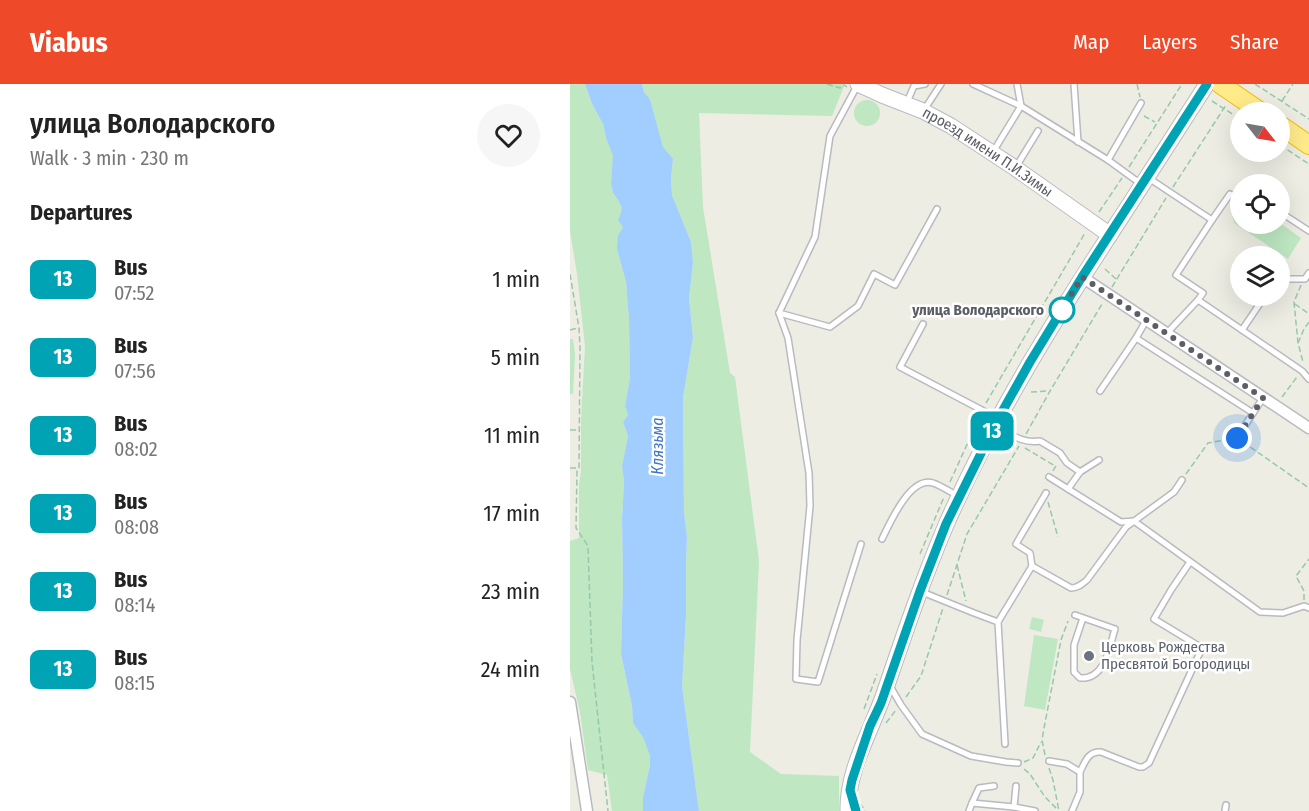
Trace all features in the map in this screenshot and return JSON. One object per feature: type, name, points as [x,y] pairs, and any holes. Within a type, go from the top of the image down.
[{"type":"highway","points":[[1220,84],[1247,102]]},
{"type":"highway","points":[[1290,132],[1309,145]]},
{"type":"main road","name":"проезд имени П.И.Зимы","points":[[858,84],[923,111],[951,126],[1016,168],[1110,235]]},
{"type":"main road","points":[[848,811],[848,798],[855,800],[852,780],[870,726],[881,703],[946,524],[1030,362],[1207,84]]},
{"type":"street","points":[[1082,277],[1309,428]]},
{"type":"street","points":[[570,702],[587,811]]},
{"type":"lane","points":[[858,84],[830,136],[815,237],[779,313],[788,338],[809,473],[810,506],[797,639],[796,679],[818,682],[861,544]]},
{"type":"lane","points":[[906,104],[914,85],[925,84]]},
{"type":"lane","points":[[923,111],[941,84]]},
{"type":"lane","points":[[973,84],[1020,106],[1108,160],[1125,173],[1145,181],[1212,220]]},
{"type":"lane","points":[[992,153],[1020,106],[1017,84]]},
{"type":"lane","points":[[1074,84],[1078,142]]},
{"type":"lane","points":[[1108,160],[1141,103]]},
{"type":"lane","points":[[1016,168],[1038,131]]},
{"type":"lane","points":[[1167,333],[1203,293],[1176,275],[1230,194]]},
{"type":"lane","points":[[779,313],[830,327],[858,306],[874,274],[895,285],[937,209]]},
{"type":"lane","points":[[1290,219],[1309,231]]},
{"type":"lane","points":[[1290,279],[1305,279],[1309,273]]},
{"type":"lane","points":[[1198,300],[1302,371],[1309,379]]},
{"type":"lane","points":[[1242,330],[1258,306]]},
{"type":"lane","points":[[1100,391],[1147,319]]},
{"type":"lane","points":[[923,324],[900,367],[997,422],[1022,440],[1040,441],[1060,453],[1067,463],[1080,472]]},
{"type":"lane","points":[[1136,338],[1253,413]]},
{"type":"lane","points":[[1237,438],[1263,398]]},
{"type":"lane","points":[[1068,489],[1080,472],[1099,460]]},
{"type":"lane","points":[[1049,477],[1121,522],[1134,521],[1260,612],[1283,614],[1306,607]]},
{"type":"lane","points":[[1032,566],[1071,588],[1076,588],[1087,580],[1126,527],[1174,492],[1182,480]]},
{"type":"lane","points":[[882,538],[904,499],[920,484],[932,483],[960,497]]},
{"type":"lane","points":[[1005,744],[998,622],[1032,566],[1030,553],[1016,544],[1046,493]]},
{"type":"lane","points":[[1072,811],[1080,792],[1080,772],[1088,756],[1101,752],[1139,767],[1149,763],[1202,648],[1154,619],[1190,562]]},
{"type":"lane","points":[[920,591],[998,622]]},
{"type":"lane","points":[[1075,615],[1115,629],[1104,664],[1098,673],[1088,679],[1080,678],[1074,672],[1074,645],[1083,618]]},
{"type":"lane","points":[[888,682],[922,734],[971,756],[1018,763]]},
{"type":"lane","points":[[1049,761],[1067,764],[1080,772]]},
{"type":"lane","points":[[969,811],[979,788],[994,786]]},
{"type":"lane","points":[[1014,807],[1016,786]]},
{"type":"lane","points":[[972,803],[1035,811]]},
{"type":"path","points":[[826,84],[840,88],[843,84]]},
{"type":"path","points":[[1092,221],[1182,84]]},
{"type":"path","points":[[1255,84],[1309,119]]},
{"type":"path","points":[[1281,101],[1293,84]]},
{"type":"path","points":[[1224,108],[1230,112]]},
{"type":"path","points":[[1290,152],[1309,164]]},
{"type":"path","points":[[1105,269],[1116,280]]},
{"type":"path","points":[[570,274],[580,348],[580,430],[576,528],[588,546],[592,662],[609,811]]},
{"type":"path","points":[[1280,399],[1302,371],[1294,302],[1305,279]]},
{"type":"path","points":[[1294,302],[1309,314]]},
{"type":"path","points":[[1298,343],[1309,322]]},
{"type":"path","points":[[570,330],[579,328]]},
{"type":"path","points":[[1031,392],[1050,391]]},
{"type":"path","points":[[570,430],[580,430]]},
{"type":"path","points":[[1182,480],[1208,443],[1237,438],[1309,488]]},
{"type":"path","points":[[1020,445],[1056,466]]},
{"type":"path","points":[[570,468],[579,468]]},
{"type":"path","points":[[1046,493],[1058,537]]},
{"type":"path","points":[[1306,607],[1304,591],[1296,576],[1309,559]]},
{"type":"path","points":[[957,564],[965,600],[974,613]]},
{"type":"path","points":[[1018,763],[1033,758],[1042,740],[1061,640],[1068,621]]},
{"type":"path","points":[[1042,740],[1053,780],[1058,810]]},
{"type":"path","points":[[1018,763],[1030,774],[1045,797],[1058,810]]},
{"type":"path","points":[[855,800],[865,811]]},
{"type":"green space","points":[[570,84],[585,84],[592,104],[603,124],[606,138],[614,155],[611,184],[613,193],[622,208],[623,227],[617,249],[626,282],[630,378],[625,406],[628,415],[623,422],[628,436],[622,466],[624,481],[621,654],[632,706],[633,723],[643,736],[650,756],[643,811],[612,811],[607,775],[588,770],[580,712],[570,669],[570,541],[579,538],[585,346],[570,231]]},
{"type":"green space","points":[[642,84],[845,84],[832,116],[699,113],[703,207],[730,373],[735,377],[759,561],[750,752],[781,774],[839,776],[839,811],[699,811],[682,686],[687,537],[684,512],[683,398],[693,337],[689,298],[693,263],[691,242],[672,195],[673,159],[663,148],[650,99],[644,92]]},
{"type":"green space","points":[[867,100],[876,104],[880,113],[876,122],[867,126],[858,122],[854,113],[858,104]]},
{"type":"green space","points":[[1290,230],[1301,238],[1290,256],[1290,246],[1268,246],[1250,234],[1290,234]]},
{"type":"green space","points":[[570,339],[573,339],[575,354],[573,394],[570,394]]},
{"type":"green space","points":[[1032,617],[1044,620],[1041,632],[1029,629]]},
{"type":"green space","points":[[1034,635],[1058,639],[1045,710],[1024,706]]},
{"type":"water","name":"Клязьма","points":[[585,84],[642,84],[644,92],[650,99],[663,147],[673,159],[672,195],[691,242],[693,263],[689,298],[693,337],[683,398],[684,512],[687,537],[682,686],[699,811],[643,811],[650,756],[643,737],[633,723],[632,706],[621,654],[624,481],[622,466],[628,436],[623,422],[628,415],[625,406],[630,378],[626,282],[617,249],[618,236],[623,227],[618,220],[622,208],[613,193],[611,184],[613,155],[603,124],[592,104]]},
{"type":"bus line","name":"13","points":[[856,811],[850,790],[852,780],[946,524],[998,419],[1030,362],[1207,84]]},
{"type":"place","name":"улица Володарского","points":[[1062,310]]},
{"type":"place","name":"Церковь Рождества Пресвятой Богородицы","points":[[1089,656]]},
{"type":"route","points":[[1062,310],[1082,277],[1263,398],[1237,438]]}]
